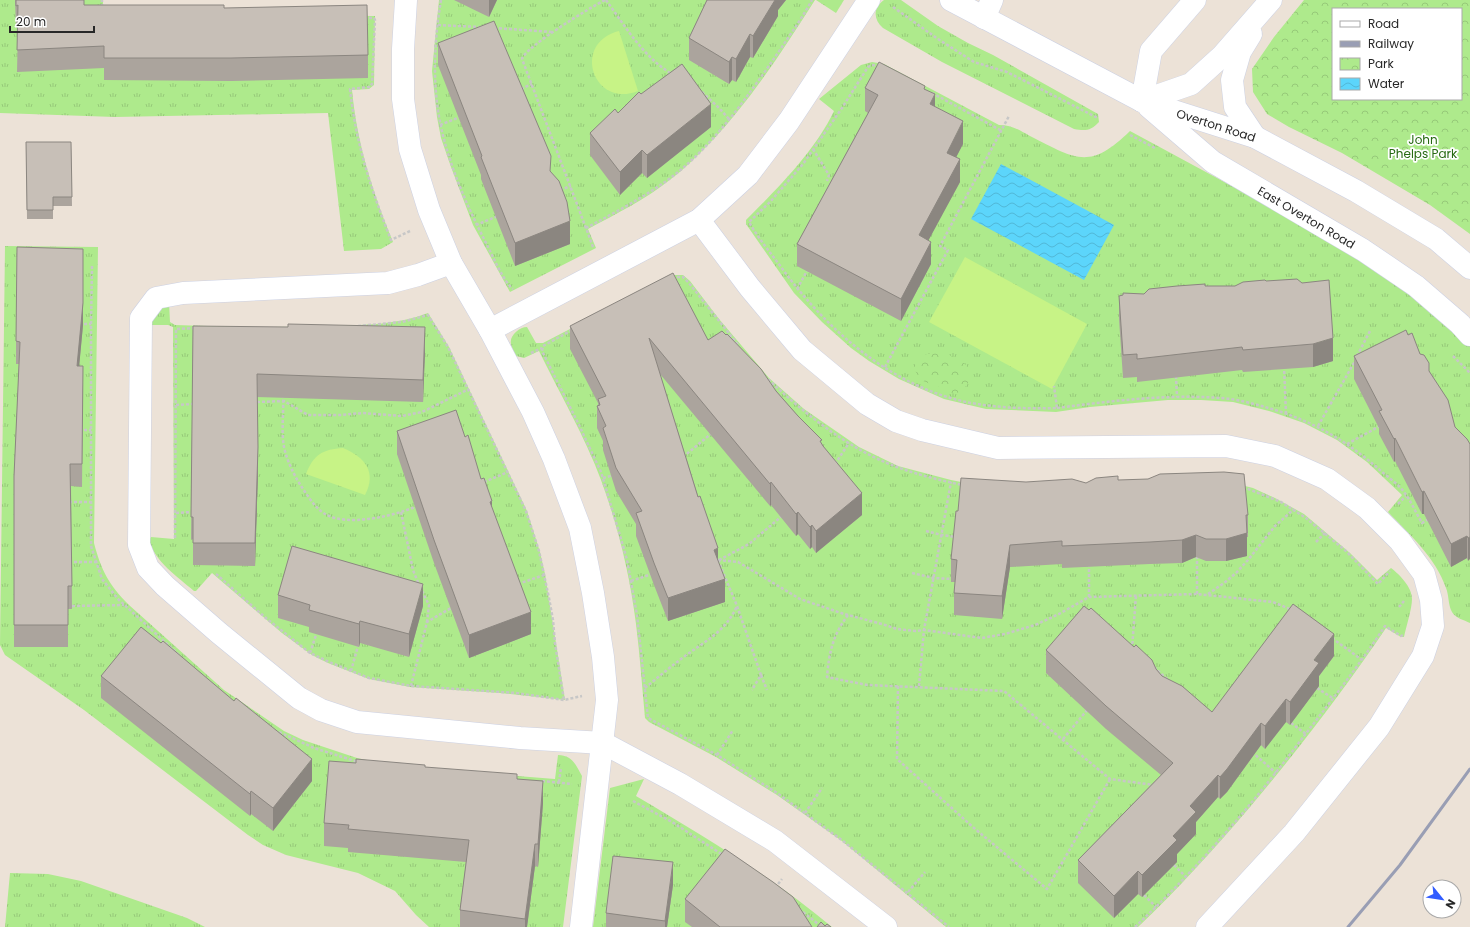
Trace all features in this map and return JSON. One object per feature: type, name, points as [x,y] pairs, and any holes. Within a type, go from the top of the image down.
[{"type":"street","points":[[406,0],[402,49],[403,99],[410,150],[429,210],[451,263],[490,330],[533,412],[554,459],[580,528],[593,593],[603,657],[607,700],[581,927]]},
{"type":"street","points":[[490,330],[699,220],[748,175],[789,121],[869,0]]},
{"type":"street","name":"Overton Road","points":[[951,0],[988,9],[1142,100],[1255,137],[1356,191],[1429,235],[1470,268]]},
{"type":"street","points":[[1195,0],[1151,51],[1142,100],[1191,84],[1222,56],[1270,2]]},
{"type":"street","points":[[1255,137],[1236,107],[1232,80],[1240,52],[1270,2]]},
{"type":"street","name":"East Overton Road","points":[[1142,100],[1213,162],[1364,250],[1416,286],[1460,324],[1470,336]]},
{"type":"street","points":[[699,220],[750,288],[802,350],[867,404],[896,420],[922,430],[998,448],[1226,446],[1275,456],[1327,479],[1367,508],[1404,546],[1424,574],[1431,600],[1433,626],[1423,656],[1379,727],[1294,833],[1207,927]]},
{"type":"street","points":[[451,263],[418,275],[388,283],[183,293],[156,298],[141,318],[139,545],[148,568],[165,586],[219,633],[299,698],[321,710],[357,722],[520,738],[602,743],[680,784],[775,841],[886,927]]},
{"type":"path","points":[[102,0],[102,8]]},
{"type":"path","points":[[441,0],[434,72],[440,125],[465,201],[476,225],[496,264],[512,289],[519,286]]},
{"type":"path","points":[[587,251],[594,247],[524,63],[523,56],[554,32],[606,0],[651,57],[660,66],[674,75]]},
{"type":"path","points":[[586,228],[607,217],[669,179],[697,154],[729,119],[757,84],[794,31],[812,0]]},
{"type":"path","points":[[891,5],[938,39],[974,62],[1007,72],[1098,118]]},
{"type":"path","points":[[359,17],[374,18],[375,20],[371,86],[350,89],[353,117],[361,152],[390,240],[414,229]]},
{"type":"path","points":[[438,25],[484,28]]},
{"type":"path","points":[[492,28],[554,32]]},
{"type":"path","points":[[885,67],[872,65],[868,67],[802,164],[770,202],[749,222],[797,289],[842,336],[860,352],[912,383],[966,402],[1020,408],[1057,408],[1054,386]]},
{"type":"path","points":[[520,89],[532,84]]},
{"type":"path","points":[[696,88],[710,99],[729,119]]},
{"type":"path","points":[[930,92],[1002,131]]},
{"type":"path","points":[[440,125],[467,114]]},
{"type":"path","points":[[885,367],[948,250],[940,246],[1010,116]]},
{"type":"path","points":[[813,149],[829,175],[827,181]]},
{"type":"path","points":[[558,191],[571,186]]},
{"type":"path","points":[[476,225],[503,214]]},
{"type":"path","points":[[92,266],[91,546],[102,579],[124,605],[185,661]]},
{"type":"path","points":[[797,289],[807,271]]},
{"type":"path","points":[[667,279],[674,276],[683,277],[741,348]]},
{"type":"path","points":[[352,326],[390,324],[428,315],[448,347],[526,511],[539,551],[544,575],[553,620],[564,700]]},
{"type":"path","points":[[77,324],[91,324]]},
{"type":"path","points":[[390,324],[390,330]]},
{"type":"path","points":[[175,538],[176,329],[200,328]]},
{"type":"path","points":[[575,328],[543,346],[542,351],[578,423],[603,478],[621,539],[637,615],[648,718],[717,755],[753,777],[805,813],[908,892],[949,927]]},
{"type":"path","points":[[1318,426],[1344,382],[1370,331]]},
{"type":"path","points":[[1284,365],[1286,414]]},
{"type":"path","points":[[1175,371],[1177,397]]},
{"type":"path","points":[[764,374],[802,410],[849,443],[897,467],[965,485]]},
{"type":"path","points":[[764,384],[769,380]]},
{"type":"path","points":[[257,402],[284,401],[308,415],[363,413],[402,416],[422,412],[469,389]]},
{"type":"path","points":[[283,394],[284,446],[291,468],[299,483],[318,508],[326,515],[352,520],[370,519],[401,512],[415,507]]},
{"type":"path","points":[[176,405],[192,404]]},
{"type":"path","points":[[1347,444],[1386,422]]},
{"type":"path","points":[[77,430],[91,430]]},
{"type":"path","points":[[678,454],[683,457],[713,432]]},
{"type":"path","points":[[831,467],[837,462],[849,443]]},
{"type":"path","points":[[482,482],[508,472]]},
{"type":"path","points":[[603,478],[616,474]]},
{"type":"path","points":[[919,686],[924,630],[951,482]]},
{"type":"path","points":[[1238,486],[1269,497],[1294,509],[1346,551],[1378,584],[1392,569],[1396,573]]},
{"type":"path","points":[[67,502],[91,502]]},
{"type":"path","points":[[1207,594],[1224,583],[1236,572],[1248,560],[1275,526],[1294,509]]},
{"type":"path","points":[[718,560],[749,544],[788,511]]},
{"type":"path","points":[[176,513],[191,512]]},
{"type":"path","points":[[401,512],[413,570],[429,605],[427,622],[411,686]]},
{"type":"path","points":[[926,531],[942,535],[955,536]]},
{"type":"path","points":[[1316,542],[1325,533]]},
{"type":"path","points":[[1197,551],[1197,594]]},
{"type":"path","points":[[716,555],[737,606],[767,690]]},
{"type":"path","points":[[718,560],[738,562],[747,566],[795,597],[848,615],[897,629],[916,631],[924,630],[982,638],[1005,634],[1035,625],[1082,602],[1089,596],[1207,594],[1273,602],[1283,605],[1297,613]]},
{"type":"path","points":[[62,562],[96,562]]},
{"type":"path","points":[[1089,563],[1089,596]]},
{"type":"path","points":[[631,582],[659,572]]},
{"type":"path","points":[[912,573],[934,578],[952,579]]},
{"type":"path","points":[[216,574],[267,619],[310,653],[369,678],[411,686],[509,692],[564,700],[584,695]]},
{"type":"path","points":[[515,585],[544,575]]},
{"type":"path","points":[[1127,655],[1132,648],[1136,595]]},
{"type":"path","points":[[72,606],[124,605]]},
{"type":"path","points":[[644,688],[681,658],[716,634],[728,623],[737,606]]},
{"type":"path","points":[[427,622],[451,608]]},
{"type":"path","points":[[848,615],[839,627],[832,643],[827,677],[867,685],[919,686],[1008,692],[1110,779],[1156,785]]},
{"type":"path","points":[[1136,927],[1186,877],[1276,773],[1334,699],[1385,626],[1401,636],[1404,631]]},
{"type":"path","points":[[310,653],[316,634]]},
{"type":"path","points":[[1326,634],[1362,660]]},
{"type":"path","points":[[350,671],[358,646]]},
{"type":"path","points":[[1132,648],[1137,653]]},
{"type":"path","points":[[1148,662],[1170,681]]},
{"type":"path","points":[[752,690],[761,675]]},
{"type":"path","points":[[898,686],[897,759],[974,828],[1047,889],[1110,779]]},
{"type":"path","points":[[1317,688],[1334,699]]},
{"type":"path","points":[[1063,739],[1091,705]]},
{"type":"path","points":[[1291,723],[1306,734]]},
{"type":"path","points":[[276,730],[314,748],[360,763]]},
{"type":"path","points":[[717,755],[732,730]]},
{"type":"path","points":[[277,738],[280,733]]},
{"type":"path","points":[[1248,748],[1276,773]]},
{"type":"path","points":[[559,782],[562,759]]},
{"type":"path","points":[[537,780],[573,784]]},
{"type":"path","points":[[805,813],[822,788]]},
{"type":"path","points":[[633,801],[672,822],[728,859]]},
{"type":"path","points":[[768,886],[774,890],[796,857]]},
{"type":"path","points":[[1174,865],[1186,877]]},
{"type":"path","points":[[908,892],[926,872]]},
{"type":"path","points":[[1144,896],[1156,907]]},
{"type":"path","points":[[797,907],[822,927]]},
{"type":"green space","points":[[0,0],[103,0],[103,14],[375,16],[374,85],[369,89],[352,90],[354,110],[367,168],[393,242],[381,249],[344,251],[328,113],[115,117],[0,113]]},
{"type":"green space","points":[[439,0],[815,0],[750,96],[721,131],[693,160],[675,176],[651,193],[631,206],[588,229],[596,248],[510,292],[473,225],[441,138],[432,71]]},
{"type":"green space","points":[[816,0],[844,0],[836,13]]},
{"type":"green space","points":[[884,0],[901,0],[938,26],[1098,114],[1099,122],[1088,130],[1074,129],[942,62],[880,25],[877,21],[876,10],[880,3]]},
{"type":"green space","name":"John Phelps Park","points":[[1304,0],[1470,0],[1470,234],[1430,205],[1342,153],[1289,127],[1267,114],[1253,92],[1252,69],[1274,37]]},
{"type":"green space","points":[[619,31],[638,91],[622,94],[609,91],[600,83],[594,72],[592,60],[595,48],[604,38]]},
{"type":"green space","points":[[872,62],[884,64],[999,125],[1015,128],[1059,151],[1071,155],[1082,157],[1092,156],[1104,152],[1116,144],[1130,131],[1361,256],[1470,343],[1470,623],[1453,614],[1446,588],[1436,567],[1421,547],[1388,512],[1402,495],[1367,462],[1337,440],[1304,423],[1269,411],[1233,402],[1201,400],[1168,400],[1090,407],[1056,412],[986,409],[944,399],[899,379],[851,348],[822,322],[794,293],[746,224],[746,220],[770,196],[817,141],[834,111],[819,99],[861,65]]},
{"type":"green space","points":[[5,246],[98,247],[94,543],[103,569],[116,591],[129,605],[224,690],[284,731],[303,740],[357,758],[393,766],[555,779],[558,755],[563,755],[573,761],[582,776],[563,927],[429,927],[416,915],[395,891],[358,873],[286,855],[263,845],[84,710],[5,655],[0,645]]},
{"type":"green space","points":[[965,257],[1087,324],[1052,389],[929,322]]},
{"type":"green space","points":[[674,275],[683,275],[690,281],[719,319],[769,378],[804,409],[859,447],[898,466],[951,480],[997,489],[1023,490],[1164,478],[1237,484],[1253,488],[1304,514],[1350,553],[1377,580],[1391,568],[1398,574],[1408,586],[1412,599],[1404,637],[1401,637],[1386,628],[1337,697],[1268,785],[1196,868],[1138,927],[946,927],[842,841],[777,795],[716,757],[649,722],[645,718],[637,636],[627,569],[613,515],[601,480],[580,431],[539,351],[524,358],[516,356],[511,341],[515,332],[527,327],[536,343],[543,343]]},
{"type":"green space","points":[[169,302],[170,322],[175,325],[312,327],[380,324],[404,320],[428,313],[449,347],[527,511],[540,552],[545,574],[565,700],[500,693],[410,687],[369,679],[312,655],[282,633],[212,573],[196,591],[194,591],[161,562],[149,540],[151,537],[174,539],[173,327],[168,325],[152,325],[150,322],[156,311]]},
{"type":"green space","points":[[938,353],[956,358],[963,362],[968,368],[970,374],[969,380],[965,387],[956,394],[943,391],[939,387],[925,382],[919,378],[915,370],[915,363],[919,358],[927,354]]},
{"type":"green space","points":[[343,448],[357,456],[367,466],[370,479],[365,495],[306,474],[312,462],[320,454],[330,450]]},
{"type":"green space","points":[[644,779],[636,796],[761,874],[809,908],[832,927],[593,927],[610,788]]},
{"type":"green space","points":[[10,873],[48,874],[81,881],[187,918],[205,927],[5,927]]},
{"type":"water","points":[[1001,164],[1114,225],[1084,280],[971,219]]},
{"type":"building","points":[[16,0],[84,0],[84,5],[224,5],[224,8],[367,5],[368,55],[231,58],[104,58],[104,46],[17,50],[18,5],[16,6]]},
{"type":"building","points":[[707,0],[775,0],[753,36],[750,34],[736,59],[732,57],[729,62],[689,38]]},
{"type":"building","points":[[494,21],[551,156],[550,171],[559,181],[567,202],[570,221],[515,243],[438,43]]},
{"type":"building","points":[[879,62],[925,86],[924,89],[935,94],[930,104],[963,121],[947,153],[960,159],[919,235],[931,242],[901,299],[797,244],[878,95],[865,88]]},
{"type":"building","points":[[682,64],[711,104],[647,155],[642,150],[620,172],[590,133],[615,109],[618,113],[639,92],[641,94]]},
{"type":"building","points":[[26,142],[71,142],[72,197],[53,197],[53,210],[27,210]]},
{"type":"building","points":[[17,247],[83,249],[83,303],[77,366],[83,366],[82,464],[70,464],[72,586],[68,586],[68,625],[14,625],[14,476],[20,342],[16,341]]},
{"type":"building","points":[[673,273],[708,340],[722,331],[726,335],[727,334],[761,369],[776,391],[822,440],[820,441],[823,446],[862,493],[816,531],[812,525],[810,527],[798,512],[796,514],[771,482],[770,484],[649,338],[698,497],[700,496],[718,548],[714,550],[725,579],[668,598],[636,513],[642,511],[616,468],[603,428],[606,426],[597,406],[600,405],[598,399],[606,396],[570,326]]},
{"type":"building","points":[[1297,279],[1302,283],[1329,280],[1333,338],[1313,344],[1243,350],[1242,347],[1137,359],[1137,354],[1123,355],[1119,296],[1123,295],[1123,293],[1144,294],[1149,289],[1177,286],[1205,284],[1205,286],[1235,286],[1243,282]]},
{"type":"building","points":[[288,324],[425,327],[423,380],[257,374],[258,447],[255,543],[193,543],[193,517],[191,517],[193,326],[288,327]]},
{"type":"building","points":[[1406,330],[1408,335],[1412,333],[1420,354],[1424,355],[1429,363],[1429,371],[1448,400],[1455,427],[1470,444],[1470,537],[1468,538],[1467,536],[1451,544],[1424,491],[1422,492],[1395,438],[1394,439],[1379,411],[1382,410],[1354,356]]},
{"type":"building","points":[[456,410],[465,437],[468,435],[481,479],[484,478],[492,501],[490,502],[531,612],[469,635],[434,540],[397,431]]},
{"type":"building","points":[[1224,472],[1244,474],[1248,515],[1246,515],[1247,533],[1226,539],[1206,539],[1196,535],[1182,540],[1150,542],[1062,546],[1062,541],[1010,545],[1002,596],[954,593],[957,560],[951,559],[961,478],[1026,482],[1072,479],[1086,483],[1096,478],[1118,476],[1118,480],[1148,479],[1160,474]]},
{"type":"building","points":[[292,546],[423,584],[409,634],[360,621],[359,624],[309,610],[310,605],[278,595]]},
{"type":"building","points":[[1293,604],[1334,634],[1314,660],[1319,663],[1290,702],[1286,699],[1265,726],[1261,723],[1227,769],[1220,777],[1218,775],[1190,806],[1196,812],[1173,836],[1177,840],[1142,875],[1138,871],[1114,896],[1078,860],[1173,763],[1106,706],[1046,650],[1084,606],[1089,610],[1091,608],[1134,647],[1136,645],[1152,660],[1156,669],[1162,676],[1182,686],[1212,712]]},
{"type":"building","points":[[141,627],[161,643],[163,641],[234,701],[236,698],[312,759],[273,808],[251,791],[250,794],[101,676]]},
{"type":"building","points":[[356,759],[425,765],[425,767],[517,774],[517,779],[543,781],[538,844],[535,844],[525,919],[460,910],[469,840],[348,829],[349,825],[324,823],[329,761],[356,763]]},
{"type":"building","points":[[725,849],[793,897],[812,927],[720,927],[685,899]]},
{"type":"building","points":[[613,856],[673,862],[665,921],[606,913]]},
{"type":"building","points":[[821,922],[825,926],[827,924],[831,927],[817,927]]},
{"type":"railway","points":[[1348,927],[1400,865],[1470,769]]}]
